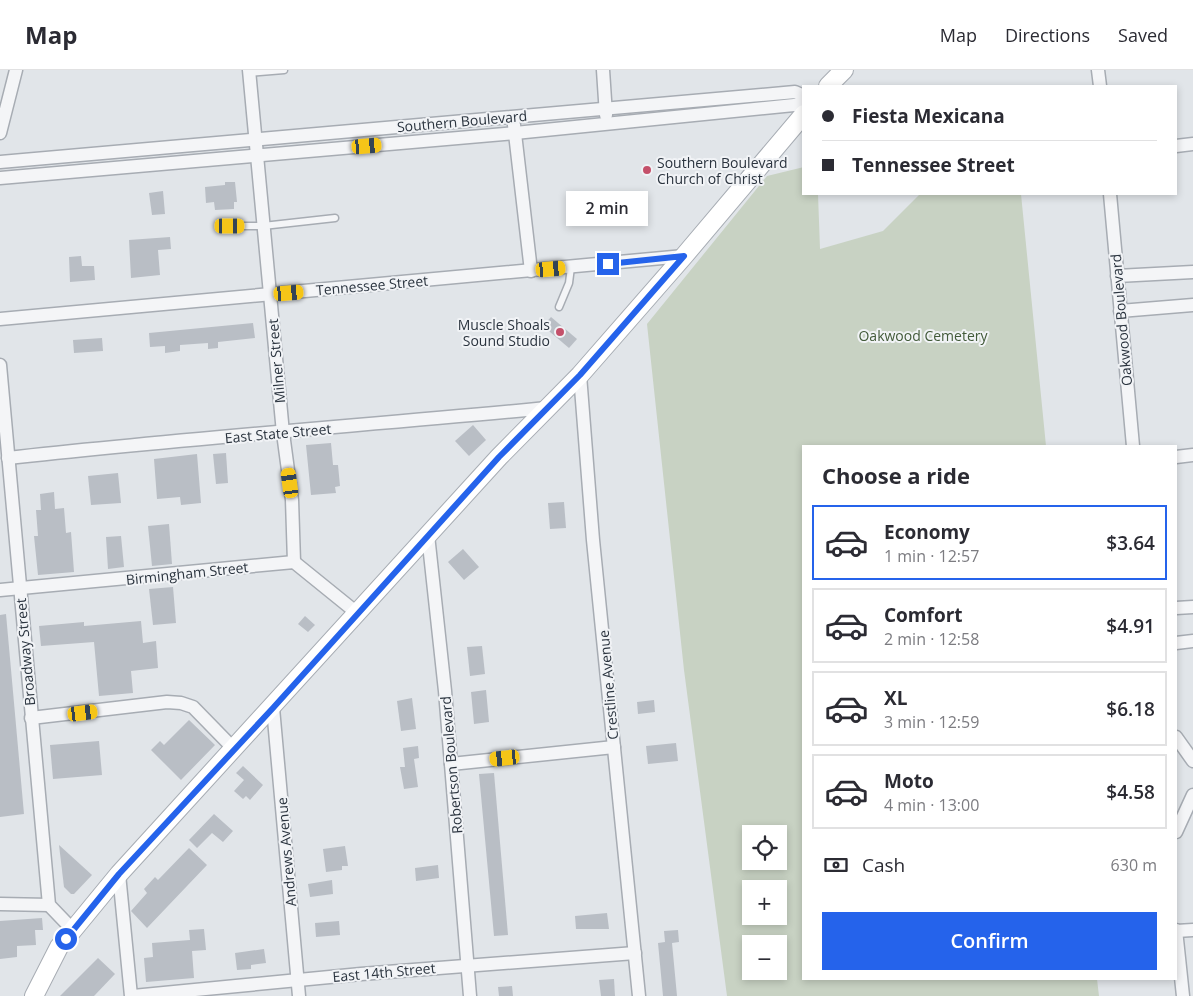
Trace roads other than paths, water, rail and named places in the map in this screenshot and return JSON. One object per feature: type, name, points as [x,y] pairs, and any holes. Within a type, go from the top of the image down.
[{"type":"main road","points":[[829,85],[844,70]]},
{"type":"main road","points":[[34,996],[59,948],[119,874],[273,708],[499,457],[580,375],[802,116]]},
{"type":"street","points":[[0,133],[16,70]]},
{"type":"street","points":[[603,70],[607,124]]},
{"type":"street","points":[[1098,70],[1100,85]]},
{"type":"street","name":"Milner Street","points":[[249,72],[283,433],[292,500],[294,562]]},
{"type":"street","name":"Southern Boulevard","points":[[0,162],[795,92],[802,95]]},
{"type":"street","name":"Southern Boulevard","points":[[0,178],[256,157],[802,104]]},
{"type":"street","points":[[513,117],[532,271]]},
{"type":"street","points":[[1177,146],[1193,144]]},
{"type":"street","name":"Oakwood Boulevard","points":[[1110,195],[1133,445]]},
{"type":"street","name":"Tennessee Street","points":[[0,318],[684,256]]},
{"type":"street","points":[[1117,276],[1193,272]]},
{"type":"street","points":[[1120,311],[1193,305]]},
{"type":"street","name":"Broadway Street","points":[[0,365],[49,905]]},
{"type":"street","name":"Crestline Avenue","points":[[580,375],[639,996]]},
{"type":"street","name":"East State Street","points":[[8,458],[113,446],[283,433],[548,408]]},
{"type":"street","points":[[1177,457],[1193,455]]},
{"type":"street","name":"Robertson Boulevard","points":[[428,535],[451,764],[470,996]]},
{"type":"street","points":[[294,562],[357,613]]},
{"type":"street","name":"Birmingham Street","points":[[0,590],[294,562]]},
{"type":"street","points":[[1177,608],[1193,607]]},
{"type":"street","points":[[1177,643],[1193,641]]},
{"type":"street","points":[[31,718],[167,702],[181,703],[192,707],[234,749]]},
{"type":"street","name":"Andrews Avenue","points":[[273,708],[299,996]]},
{"type":"street","points":[[1177,738],[1193,761]]},
{"type":"street","points":[[451,764],[614,747]]},
{"type":"street","points":[[1177,830],[1193,795]]},
{"type":"street","points":[[119,874],[132,996]]},
{"type":"street","points":[[0,904],[49,905],[73,930]]},
{"type":"street","points":[[1177,931],[1193,930]]},
{"type":"street","points":[[1177,939],[1183,996]]},
{"type":"street","name":"East 14th Street","points":[[132,996],[219,992],[297,980],[634,953]]},
{"type":"street","points":[[1180,964],[1193,963]]},
{"type":"lane","points":[[249,72],[284,70]]},
{"type":"lane","points":[[230,226],[263,226],[335,218]]},
{"type":"lane","points":[[559,307],[569,283],[571,267]]},
{"type":"place","name":"Southern Boulevard Church of Christ","points":[[647,170]]},
{"type":"place","name":"Muscle Shoals Sound Studio","points":[[560,332]]},
{"type":"park label","name":"Oakwood Cemetery","points":[[923,335]]}]
